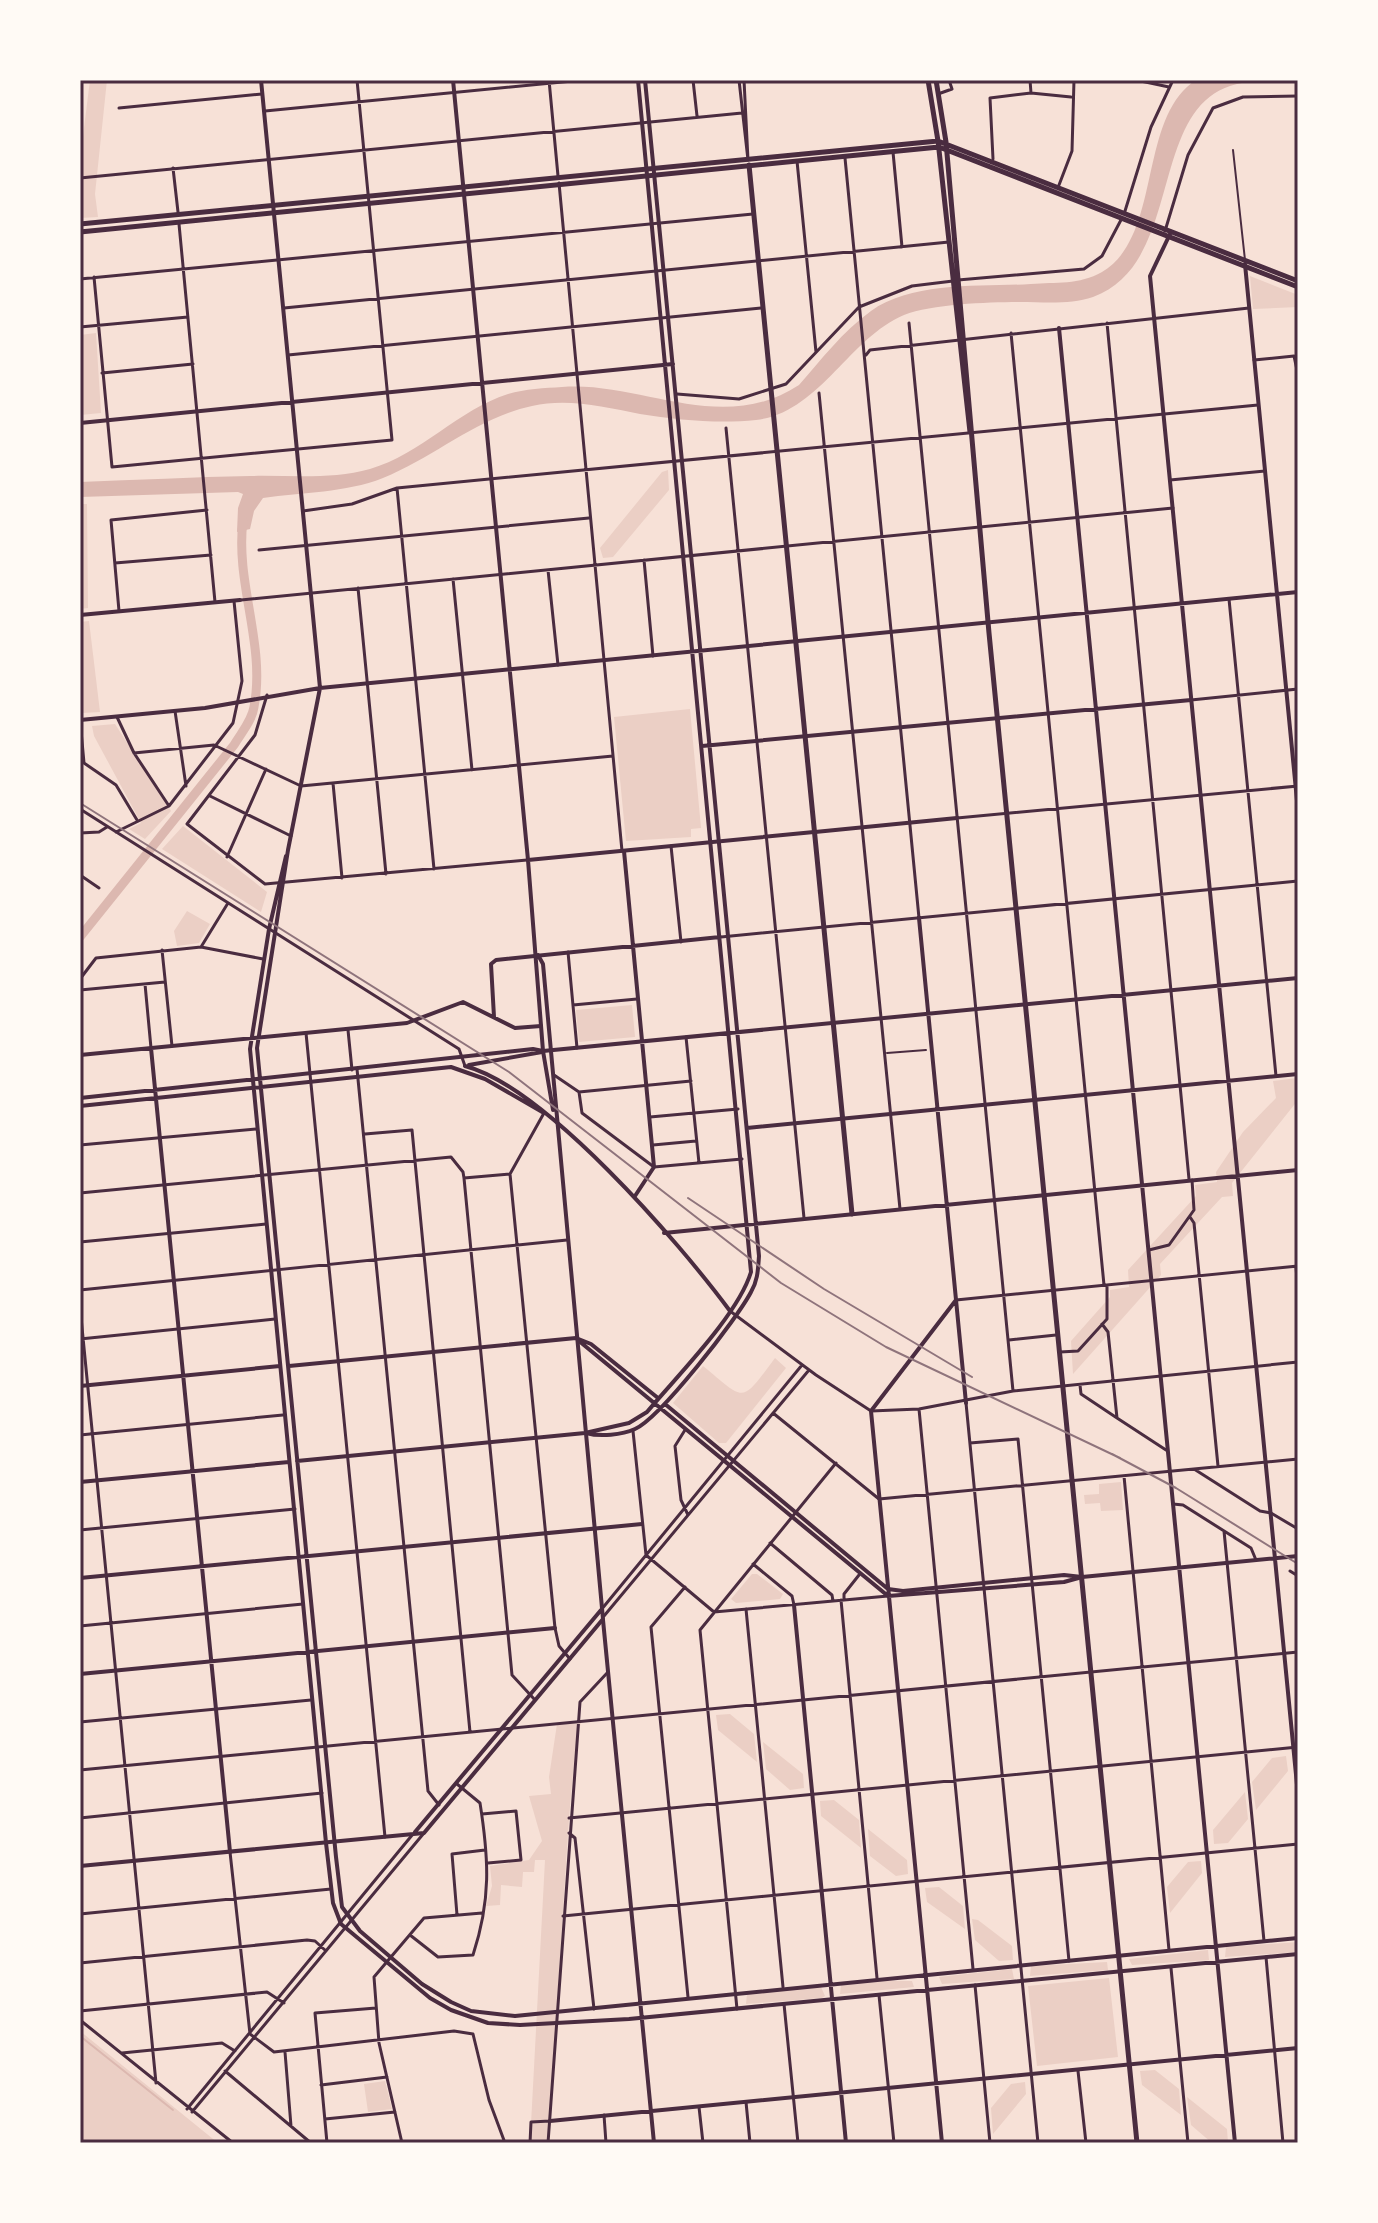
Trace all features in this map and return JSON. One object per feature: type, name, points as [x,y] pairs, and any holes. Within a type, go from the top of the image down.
[{"type":"main road","points":[[928,80],[942,145],[1137,2143]]},
{"type":"main road","points":[[936,80],[949,242],[956,284]]},
{"type":"main road","points":[[749,163],[797,161],[942,145],[1168,234],[1298,281]]},
{"type":"main road","points":[[80,224],[273,205],[559,186],[654,172],[942,145],[993,159],[1125,217]]},
{"type":"main road","points":[[749,163],[852,1214]]},
{"type":"main road","points":[[463,192],[558,178],[646,173]]},
{"type":"main road","points":[[80,232],[274,213],[369,200]]},
{"type":"main road","points":[[1245,263],[1298,287]]},
{"type":"street","points":[[261,80],[320,688],[249,1038],[326,1843],[331,1889],[343,1926],[430,1998],[470,2018],[503,2024],[737,2009],[1298,1954]]},
{"type":"street","points":[[94,277],[112,467],[392,440],[357,80]]},
{"type":"street","points":[[453,80],[538,955],[535,966],[543,1051],[556,1124]]},
{"type":"street","points":[[264,111],[583,80]]},
{"type":"street","points":[[585,1433],[597,1436],[633,1430],[662,1406],[737,1315],[757,1278],[756,1223],[669,317],[654,172],[638,80]]},
{"type":"street","points":[[80,1482],[585,1433],[629,1423],[656,1401],[743,1292],[751,1272],[748,1223],[646,173],[645,80]]},
{"type":"street","points":[[693,80],[697,117]]},
{"type":"street","points":[[742,80],[742,113],[749,163]]},
{"type":"street","points":[[742,80],[749,163]]},
{"type":"street","points":[[938,94],[952,89],[949,80]]},
{"type":"street","points":[[1030,80],[1031,93]]},
{"type":"street","points":[[1058,187],[1072,151],[1071,97],[1074,80]]},
{"type":"street","points":[[1136,80],[1169,87]]},
{"type":"street","points":[[676,396],[739,399],[771,392],[786,384],[859,307],[912,286],[1084,269],[1102,256],[1125,217],[1151,127],[1173,80]]},
{"type":"street","points":[[549,82],[653,1145],[654,1167],[635,1196]]},
{"type":"street","points":[[993,159],[990,98],[1031,93],[1071,97]]},
{"type":"street","points":[[119,108],[262,94]]},
{"type":"street","points":[[1298,96],[1243,97],[1213,108],[1188,155],[1168,234],[1150,269],[1284,1653],[1296,1748],[1298,1795]]},
{"type":"street","points":[[80,178],[742,113]]},
{"type":"street","points":[[1233,150],[1298,811]]},
{"type":"street","points":[[893,152],[902,247]]},
{"type":"street","points":[[845,156],[1038,2143]]},
{"type":"street","points":[[797,161],[816,353]]},
{"type":"street","points":[[173,168],[215,602]]},
{"type":"street","points":[[80,279],[754,214]]},
{"type":"street","points":[[283,308],[949,242]]},
{"type":"street","points":[[288,355],[763,308]]},
{"type":"street","points":[[864,357],[870,350],[961,338],[1249,308]]},
{"type":"street","points":[[80,327],[188,317]]},
{"type":"street","points":[[909,323],[1013,1391]]},
{"type":"street","points":[[1107,323],[1194,1210],[1169,1245],[1149,1250]]},
{"type":"street","points":[[1059,328],[1235,2143]]},
{"type":"street","points":[[1011,333],[1108,1311],[1102,1324],[1078,1351],[1060,1352]]},
{"type":"street","points":[[1254,360],[1294,356],[1298,375]]},
{"type":"street","points":[[102,373],[193,364]]},
{"type":"street","points":[[80,423],[673,364]]},
{"type":"street","points":[[819,393],[900,1209]]},
{"type":"street","points":[[303,511],[352,504],[397,488],[1258,405]]},
{"type":"street","points":[[726,428],[804,1218]]},
{"type":"street","points":[[1170,480],[1265,471]]},
{"type":"street","points":[[397,488],[434,869]]},
{"type":"street","points":[[80,615],[1173,508]]},
{"type":"street","points":[[119,611],[111,520],[207,510]]},
{"type":"street","points":[[259,550],[591,518]]},
{"type":"street","points":[[115,563],[211,555]]},
{"type":"street","points":[[644,560],[653,656]]},
{"type":"street","points":[[548,570],[558,665]]},
{"type":"street","points":[[453,579],[472,770]]},
{"type":"street","points":[[358,588],[386,874]]},
{"type":"street","points":[[138,821],[116,785],[88,768],[82,758],[80,720],[175,711],[320,688],[1298,592]]},
{"type":"street","points":[[1229,599],[1276,1076]]},
{"type":"street","points":[[116,832],[169,806],[220,747],[242,701],[237,600]]},
{"type":"street","points":[[702,746],[1298,689]]},
{"type":"street","points":[[264,696],[259,726],[187,824],[265,884],[1297,786]]},
{"type":"street","points":[[175,711],[186,786]]},
{"type":"street","points":[[117,717],[134,753],[169,806]]},
{"type":"street","points":[[134,753],[179,747],[220,747],[301,786],[613,756]]},
{"type":"street","points":[[227,857],[266,769]]},
{"type":"street","points":[[333,783],[342,878]]},
{"type":"street","points":[[210,796],[291,836]]},
{"type":"street","points":[[80,809],[459,1049],[465,1066],[480,1070],[538,1104],[544,1113]]},
{"type":"street","points":[[80,833],[99,832],[107,827]]},
{"type":"street","points":[[671,846],[681,942]]},
{"type":"street","points":[[288,850],[285,884],[257,1038],[335,1842],[349,1920],[422,1984],[471,2011],[515,2016],[1298,1938]]},
{"type":"street","points":[[80,875],[99,888]]},
{"type":"street","points":[[80,884],[85,878]]},
{"type":"street","points":[[494,1017],[492,961],[1298,881]]},
{"type":"street","points":[[201,947],[228,903]]},
{"type":"street","points":[[80,979],[96,958],[162,950],[201,947],[263,959]]},
{"type":"street","points":[[162,950],[172,1046]]},
{"type":"street","points":[[568,952],[577,1048]]},
{"type":"street","points":[[538,955],[543,964],[554,1075],[601,1610],[654,2143]]},
{"type":"street","points":[[80,1106],[465,1066],[551,1050],[1298,978]]},
{"type":"street","points":[[80,990],[165,982]]},
{"type":"street","points":[[145,984],[243,1994],[250,2034],[274,2052],[379,2043],[396,2037],[454,2031],[473,2034],[489,2100],[505,2143]]},
{"type":"street","points":[[573,1005],[638,999]]},
{"type":"street","points":[[80,1055],[416,1021],[456,1002],[471,1003],[515,1028],[541,1026]]},
{"type":"street","points":[[348,1029],[354,1070],[358,1076],[428,1791],[439,1805]]},
{"type":"street","points":[[306,1033],[385,1837]]},
{"type":"street","points":[[686,1037],[699,1163]]},
{"type":"street","points":[[80,1098],[533,1049],[543,1051]]},
{"type":"street","points":[[887,1053],[926,1050]]},
{"type":"street","points":[[480,1070],[482,1063]]},
{"type":"street","points":[[451,1067],[485,1079],[544,1113],[635,1196],[730,1311],[809,1370],[871,1411],[966,1403],[1013,1391],[1298,1362]]},
{"type":"street","points":[[739,1129],[1298,1074]]},
{"type":"street","points":[[554,1075],[579,1092],[691,1081]]},
{"type":"street","points":[[579,1092],[582,1113],[654,1167],[742,1159]]},
{"type":"street","points":[[649,1117],[738,1109]]},
{"type":"street","points":[[544,1113],[510,1174],[555,1628],[563,1654],[570,1659]]},
{"type":"street","points":[[80,1145],[257,1129]]},
{"type":"street","points":[[364,1135],[412,1130],[470,1732]]},
{"type":"street","points":[[653,1145],[696,1141]]},
{"type":"street","points":[[80,1193],[451,1157],[464,1178],[512,1675],[535,1700]]},
{"type":"street","points":[[664,1233],[1298,1170]]},
{"type":"street","points":[[464,1178],[510,1174]]},
{"type":"street","points":[[1190,1217],[1194,1223],[1200,1276],[1218,1467]]},
{"type":"street","points":[[80,1242],[266,1224]]},
{"type":"street","points":[[80,1290],[567,1240]]},
{"type":"street","points":[[942,2143],[871,1411],[956,1300],[1297,1266],[1298,1291]]},
{"type":"street","points":[[80,1307],[156,2083]]},
{"type":"street","points":[[82,1338],[276,1319]]},
{"type":"street","points":[[1102,1324],[1108,1332],[1117,1418]]},
{"type":"street","points":[[1009,1340],[1058,1335]]},
{"type":"street","points":[[80,1386],[576,1338],[656,1401],[859,1575],[888,1596]]},
{"type":"street","points":[[349,1920],[413,1834],[802,1365]]},
{"type":"street","points":[[187,2109],[512,1729],[809,1370]]},
{"type":"street","points":[[1080,1385],[1081,1394],[1169,1452]]},
{"type":"street","points":[[662,1406],[685,1430],[726,1459]]},
{"type":"street","points":[[919,1409],[973,1969]]},
{"type":"street","points":[[773,1413],[879,1499],[1298,1459]]},
{"type":"street","points":[[80,1435],[285,1415]]},
{"type":"street","points":[[633,1430],[646,1555],[714,1612],[1298,1556]]},
{"type":"street","points":[[685,1430],[675,1446],[683,1510],[688,1515]]},
{"type":"street","points":[[970,1443],[1018,1439],[1069,1961]]},
{"type":"street","points":[[737,2009],[700,1630],[836,1463]]},
{"type":"street","points":[[1194,1469],[1260,1511],[1271,1513],[1298,1529]]},
{"type":"street","points":[[1124,1476],[1169,1950]]},
{"type":"street","points":[[1173,1504],[1183,1505],[1251,1548],[1256,1560]]},
{"type":"street","points":[[80,1530],[295,1509]]},
{"type":"street","points":[[793,1516],[888,1589],[936,1590]]},
{"type":"street","points":[[80,1578],[642,1524]]},
{"type":"street","points":[[1224,1531],[1264,1941]]},
{"type":"street","points":[[770,1543],[832,1595],[833,1601]]},
{"type":"street","points":[[753,1564],[792,1596],[794,1605],[846,2143]]},
{"type":"street","points":[[1290,1571],[1298,1576]]},
{"type":"street","points":[[859,1575],[843,1600],[877,1978]]},
{"type":"street","points":[[685,1587],[651,1627],[688,1997]]},
{"type":"street","points":[[80,1626],[303,1604]]},
{"type":"street","points":[[746,1609],[783,1987]]},
{"type":"street","points":[[80,1674],[555,1628]]},
{"type":"street","points":[[80,1770],[1298,1652]]},
{"type":"street","points":[[548,2143],[569,1818],[575,1750],[581,1722],[580,1702],[608,1672]]},
{"type":"street","points":[[80,1722],[313,1700]]},
{"type":"street","points":[[569,1818],[1296,1748]]},
{"type":"street","points":[[410,1935],[438,1957],[473,1955],[483,1923],[482,1913],[489,1888],[480,1803],[457,1784]]},
{"type":"street","points":[[80,1818],[322,1793]]},
{"type":"street","points":[[482,1814],[516,1811],[521,1860],[487,1863]]},
{"type":"street","points":[[568,1832],[575,1838],[594,2009]]},
{"type":"street","points":[[80,1866],[424,1833]]},
{"type":"street","points":[[563,1916],[1298,1844]]},
{"type":"street","points":[[457,1915],[452,1854],[485,1850]]},
{"type":"street","points":[[80,1914],[331,1889]]},
{"type":"street","points":[[402,2143],[379,2043],[373,1981],[424,1918],[482,1913]]},
{"type":"street","points":[[80,1963],[307,1940],[324,1949]]},
{"type":"street","points":[[192,2112],[284,2003],[324,1949]]},
{"type":"street","points":[[1266,1957],[1283,2143]]},
{"type":"street","points":[[1171,1967],[1188,2143]]},
{"type":"street","points":[[975,1985],[990,2143]]},
{"type":"street","points":[[80,2011],[267,1992],[284,2003]]},
{"type":"street","points":[[879,1995],[894,2143]]},
{"type":"street","points":[[784,2004],[798,2143]]},
{"type":"street","points":[[327,2143],[315,2013],[376,2008]]},
{"type":"street","points":[[80,2020],[233,2143]]},
{"type":"street","points":[[120,2053],[222,2043],[235,2051]]},
{"type":"street","points":[[530,2143],[531,2122],[1298,2048]]},
{"type":"street","points":[[285,2052],[291,2126]]},
{"type":"street","points":[[222,2068],[311,2143]]},
{"type":"street","points":[[1078,2070],[1086,2143]]},
{"type":"street","points":[[321,2085],[387,2077]]},
{"type":"street","points":[[746,2102],[750,2143]]},
{"type":"street","points":[[699,2106],[703,2143]]},
{"type":"street","points":[[325,2119],[395,2112]]},
{"type":"street","points":[[604,2115],[606,2143]]},
{"type":"shaded area","points":[[90,80],[107,80],[95,194],[98,217],[80,218],[80,160]]},
{"type":"shaded area","points":[[1196,80],[1298,80],[1298,83],[1237,84],[1208,98],[1189,121],[1142,252],[1122,279],[1093,297],[1066,302],[961,304],[904,315],[867,340],[798,404],[756,420],[683,420],[572,403],[532,406],[492,419],[420,460],[369,483],[263,498],[254,511],[250,529],[237,532],[238,508],[243,494],[238,492],[80,497],[80,482],[325,476],[370,469],[406,453],[490,401],[528,390],[592,387],[711,406],[740,406],[770,399],[799,385],[851,327],[888,301],[948,287],[1067,282],[1102,272],[1121,255],[1134,232],[1165,121],[1178,98]]},
{"type":"shaded area","points":[[1250,276],[1298,295],[1298,307],[1253,309]]},
{"type":"shaded area","points":[[96,333],[101,413],[80,415],[80,335]]},
{"type":"shaded area","points":[[668,470],[669,490],[613,557],[603,558],[600,548],[662,472]]},
{"type":"shaded area","points":[[80,504],[87,504],[88,608],[80,609]]},
{"type":"shaded area","points":[[89,621],[100,712],[82,713],[80,622]]},
{"type":"shaded area","points":[[690,709],[701,828],[691,829],[691,837],[626,841],[614,717]]},
{"type":"shaded area","points":[[115,724],[171,811],[145,839],[129,829],[141,823],[94,736],[92,726]]},
{"type":"shaded area","points":[[183,826],[267,892],[261,912],[162,849]]},
{"type":"shaded area","points":[[187,911],[210,924],[199,943],[177,946],[174,931]]},
{"type":"shaded area","points":[[632,1005],[635,1037],[579,1042],[576,1010]]},
{"type":"shaded area","points":[[1298,1067],[1298,1100],[1232,1183],[1233,1196],[1222,1197],[1160,1264],[1161,1275],[1073,1374],[1071,1341],[1110,1297],[1110,1290],[1129,1287],[1128,1270],[1196,1196],[1195,1185],[1217,1182],[1216,1172],[1243,1132],[1276,1098],[1273,1081],[1297,1078]]},
{"type":"shaded area","points":[[775,1358],[786,1368],[726,1443],[719,1443],[673,1403],[703,1366],[727,1386],[742,1393],[755,1384]]},
{"type":"shaded area","points":[[1121,1482],[1123,1510],[1101,1511],[1100,1503],[1085,1504],[1084,1495],[1099,1494],[1099,1484]]},
{"type":"shaded area","points":[[752,1574],[757,1574],[783,1594],[780,1599],[736,1603],[731,1599]]},
{"type":"shaded area","points":[[730,1714],[754,1734],[757,1762],[718,1730],[716,1715]]},
{"type":"shaded area","points":[[581,1722],[575,1750],[569,1818],[548,2143],[530,2143],[545,1860],[535,1860],[534,1872],[523,1872],[522,1887],[501,1885],[500,1905],[486,1906],[492,1886],[490,1866],[529,1860],[542,1841],[529,1796],[551,1794],[549,1777],[557,1724]]},
{"type":"shaded area","points":[[763,1742],[803,1774],[804,1788],[790,1790],[766,1769]]},
{"type":"shaded area","points":[[1286,1756],[1288,1771],[1256,1810],[1252,1782],[1272,1758]]},
{"type":"shaded area","points":[[1245,1792],[1248,1819],[1228,1843],[1214,1844],[1213,1830]]},
{"type":"shaded area","points":[[834,1800],[859,1820],[861,1848],[821,1816],[820,1801]]},
{"type":"shaded area","points":[[868,1829],[907,1860],[908,1874],[896,1876],[870,1856]]},
{"type":"shaded area","points":[[1201,1861],[1202,1873],[1170,1913],[1167,1887],[1188,1862]]},
{"type":"shaded area","points":[[939,1887],[963,1906],[965,1929],[927,1902],[925,1888]]},
{"type":"shaded area","points":[[972,1919],[978,1920],[1012,1946],[1013,1960],[999,1961],[975,1940]]},
{"type":"shaded area","points":[[1298,1942],[1298,1952],[1225,1957],[1226,1947]]},
{"type":"shaded area","points":[[1208,1950],[1209,1960],[1132,1965],[1129,1959]]},
{"type":"shaded area","points":[[1107,1962],[1108,1970],[1030,1976],[1031,1966]]},
{"type":"shaded area","points":[[1012,1969],[1014,1979],[942,1984],[939,1977]]},
{"type":"shaded area","points":[[1109,1978],[1118,2057],[1037,2066],[1028,1986]]},
{"type":"shaded area","points":[[912,1981],[914,1987],[840,1994],[841,1985]]},
{"type":"shaded area","points":[[821,1987],[825,1996],[822,1998],[746,2004],[747,1994]]},
{"type":"shaded area","points":[[80,2031],[218,2143],[80,2143]]},
{"type":"shaded area","points":[[1155,2070],[1179,2089],[1181,2115],[1142,2085],[1140,2071]]},
{"type":"shaded area","points":[[385,2081],[392,2109],[368,2112],[364,2084]]},
{"type":"shaded area","points":[[1025,2082],[1026,2094],[993,2134],[991,2108],[1011,2084]]},
{"type":"shaded area","points":[[1187,2097],[1227,2129],[1228,2143],[1212,2143],[1191,2125]]},
{"type":"waterway","points":[[80,937],[234,745],[251,717],[257,684],[254,637],[243,568],[243,521]]},
{"type":"waterway","points":[[80,2036],[173,2110]]},
{"type":"railway","points":[[80,803],[509,1072],[781,1283],[886,1347],[1120,1458]]},
{"type":"railway","points":[[688,1198],[824,1289],[972,1377]]},
{"type":"railway","points":[[1112,1454],[1176,1488],[1298,1564]]}]
